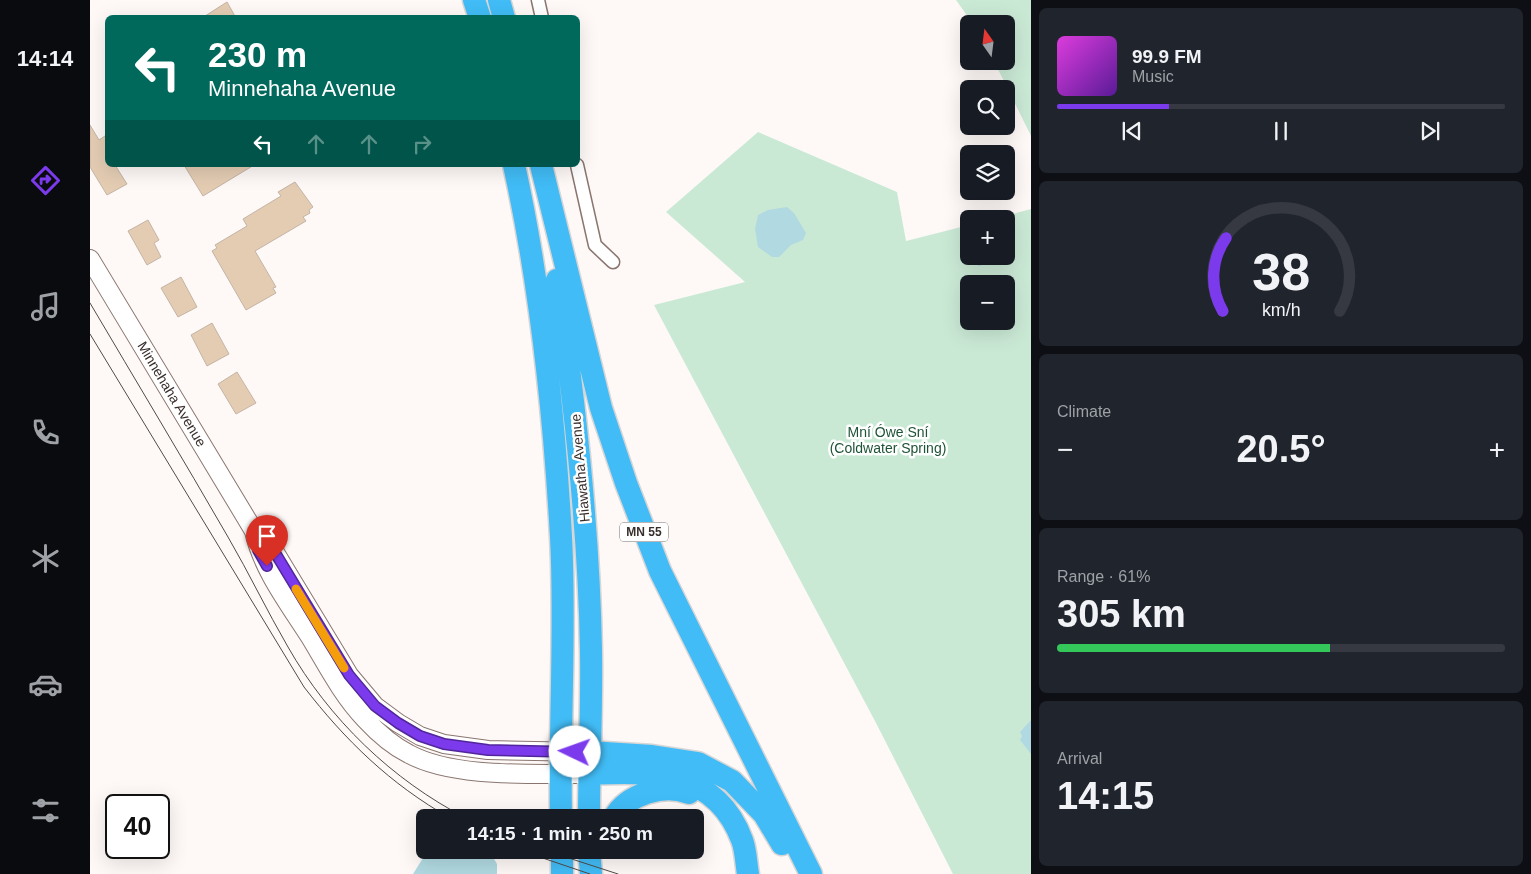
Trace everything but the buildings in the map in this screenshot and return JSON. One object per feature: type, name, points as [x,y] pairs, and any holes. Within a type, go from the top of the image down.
[{"type":"highway","points":[[474,0],[479,15]]},
{"type":"highway","points":[[499,0],[503,15]]},
{"type":"highway","name":"Hiawatha Avenue","points":[[514,167],[522,198],[548,368],[561,538],[561,763]]},
{"type":"highway","name":"Hiawatha Avenue","points":[[540,167],[578,429],[591,651],[589,763]]},
{"type":"highway","name":"MN 55","points":[[541,167],[602,408],[632,501],[664,580],[812,874]]},
{"type":"highway","points":[[589,763],[652,756],[698,762],[732,781],[764,814],[801,874]]},
{"type":"highway","points":[[561,763],[561,809]]},
{"type":"highway","points":[[589,763],[622,772],[672,777],[690,782],[711,793],[726,811],[743,841],[748,874]]},
{"type":"highway","points":[[589,763],[589,809]]},
{"type":"highway","points":[[622,809],[630,801],[646,793],[664,790],[685,792],[726,811]]},
{"type":"highway","points":[[562,859],[562,874]]},
{"type":"highway","points":[[590,859],[591,874]]},
{"type":"highway","points":[[601,874],[602,859]]},
{"type":"street","points":[[538,0],[541,15]]},
{"type":"street","points":[[577,167],[595,245],[613,262]]},
{"type":"street","name":"Minnehaha Avenue","points":[[90,259],[254,531],[258,550],[348,699],[365,719],[386,738],[409,754],[457,768],[589,763]]},
{"type":"green space","points":[[956,0],[1031,0],[1031,136],[1015,104],[1015,80],[1003,80],[998,70],[1015,70],[1015,15],[967,15]]},
{"type":"green space","name":"Mní Ówe Sní (Coldwater Spring)","points":[[758,132],[897,192],[906,241],[960,227],[960,265],[1015,265],[1015,213],[1031,209],[1031,874],[953,874],[876,723],[654,305],[745,282],[666,212]]},
{"type":"water","points":[[787,207],[794,213],[806,233],[803,240],[791,245],[779,257],[772,257],[758,247],[755,229],[758,215],[768,210]]},
{"type":"water","points":[[1031,720],[1031,754],[1020,740],[1022,736],[1020,732]]},
{"type":"water","points":[[422,859],[494,859],[497,864],[497,874],[413,874]]},
{"type":"tram line","points":[[90,303],[228,537],[304,673],[343,723],[365,745],[413,785],[450,809]]},
{"type":"tram line","points":[[90,334],[304,687],[352,743],[370,760],[388,776],[435,809]]},
{"type":"tram line","points":[[546,859],[590,874]]},
{"type":"tram line","points":[[572,859],[618,874]]},
{"type":"slow traffic","points":[[296,589],[344,668]]},
{"type":"route","points":[[267,566],[258,550],[254,531],[268,541],[296,590],[362,693],[375,706],[398,723],[420,736],[444,744],[488,750],[575,752]]}]
